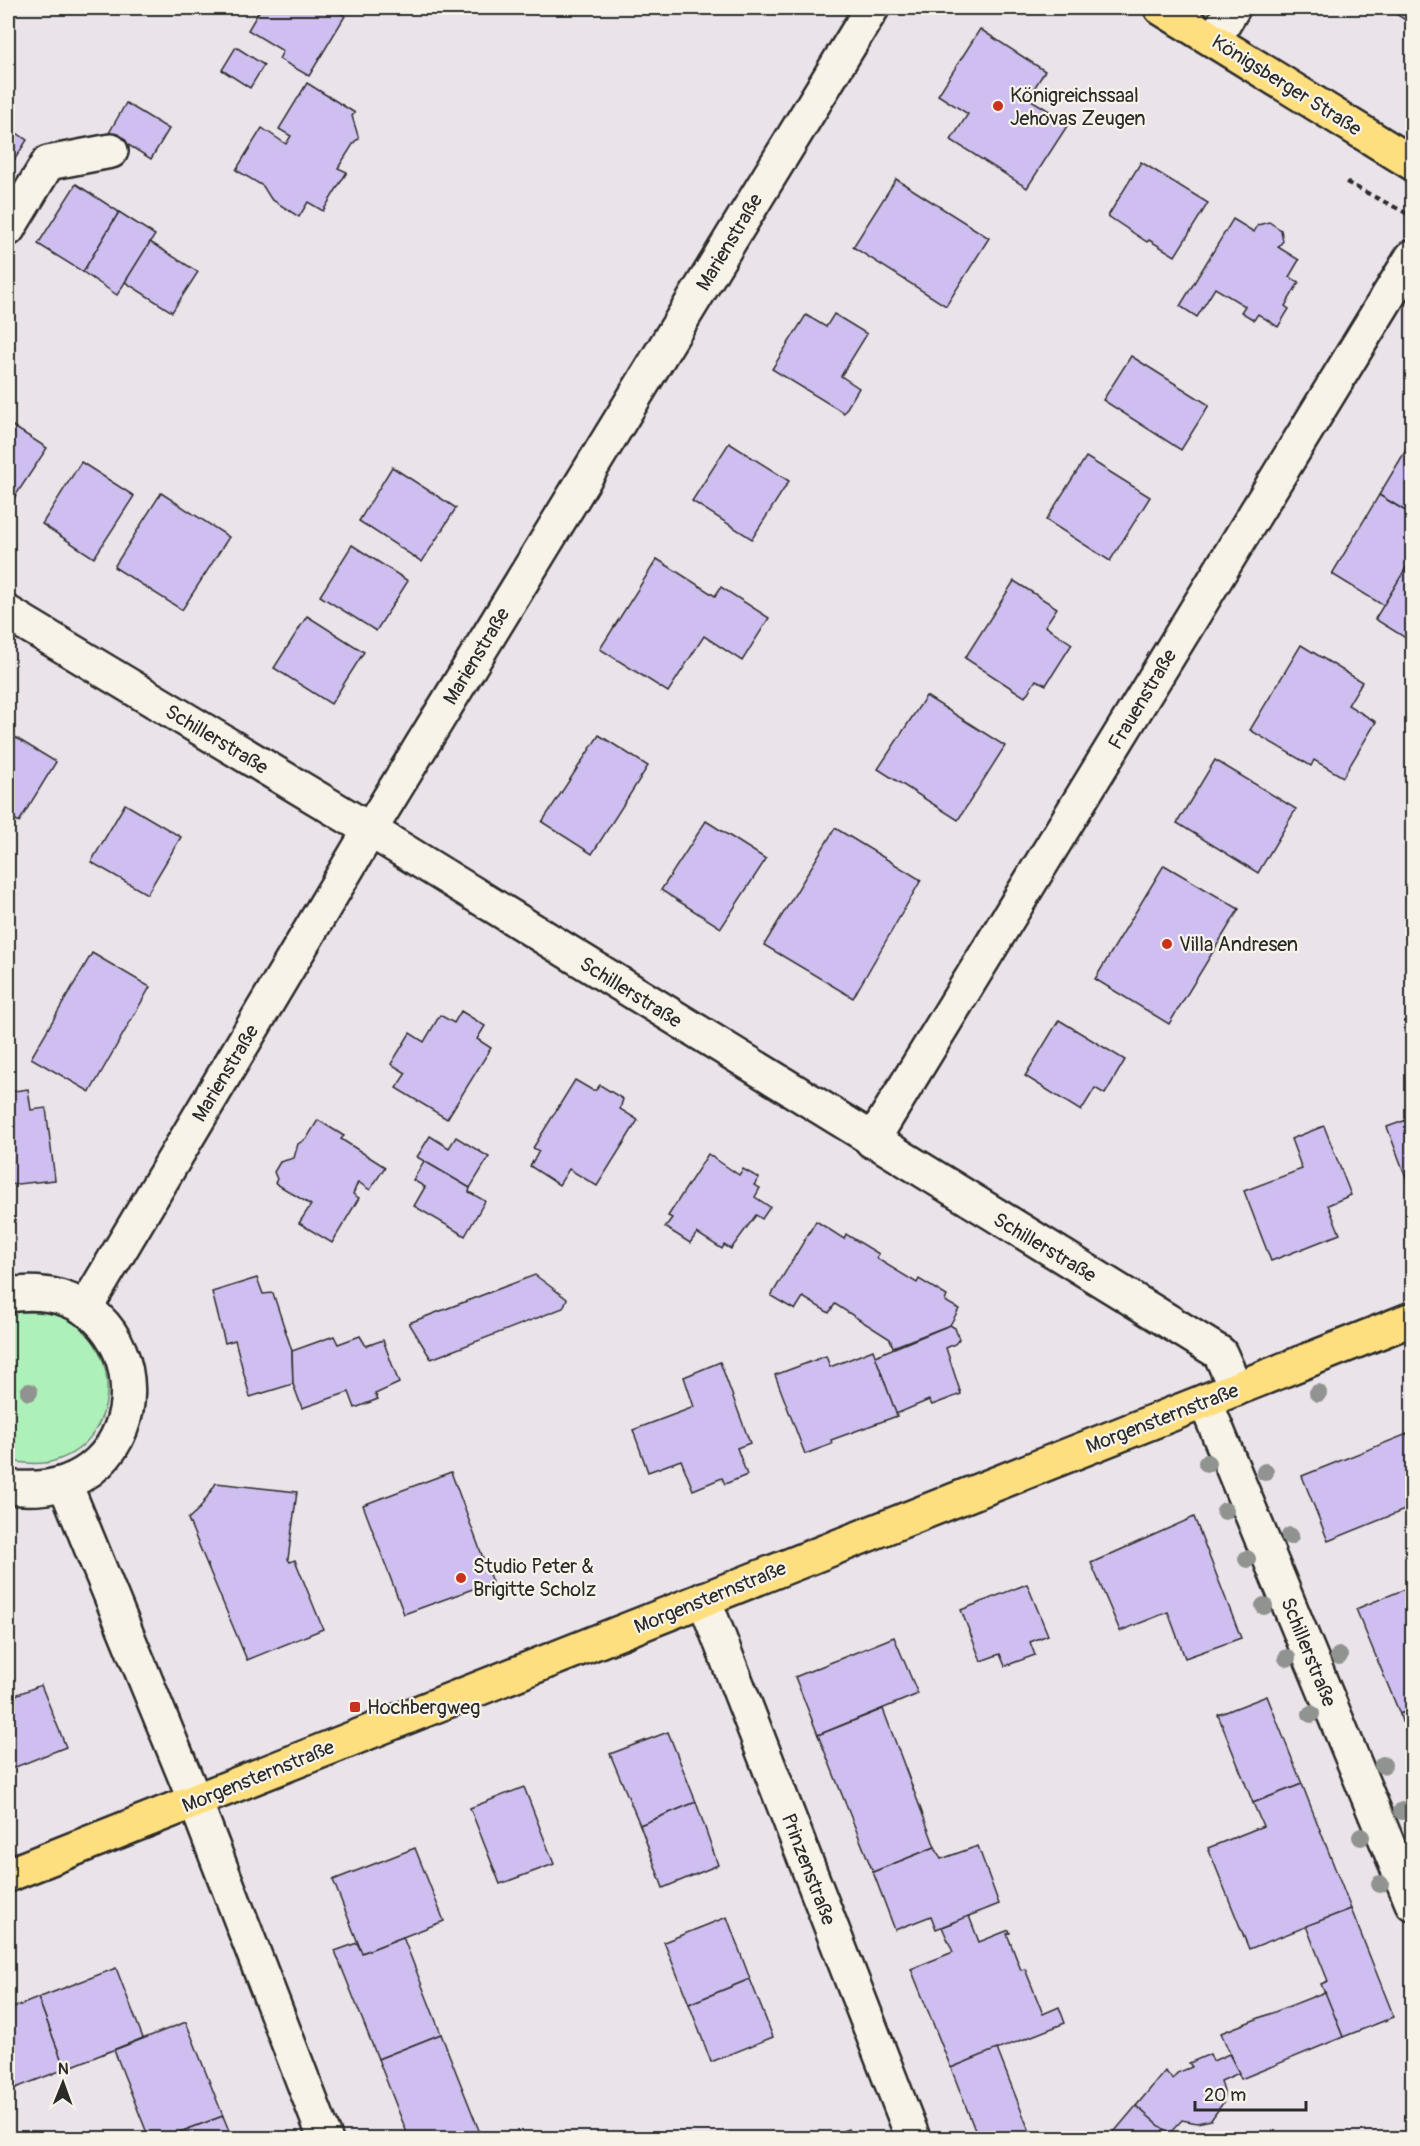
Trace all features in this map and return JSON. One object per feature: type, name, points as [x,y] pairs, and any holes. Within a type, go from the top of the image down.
[{"type":"main road","name":"Königsberger Straße","points":[[1161,8],[1413,163]]},
{"type":"main road","name":"Morgensternstraße","points":[[8,1875],[1413,1319]]},
{"type":"street","name":"Marienstraße","points":[[85,1308],[370,830],[872,8]]},
{"type":"street","points":[[1214,40],[1233,8]]},
{"type":"street","points":[[8,229],[48,163],[111,151]]},
{"type":"street","name":"Frauenstraße","points":[[872,1141],[1413,257]]},
{"type":"street","name":"Schillerstraße","points":[[8,613],[370,830],[872,1141],[1220,1353],[1236,1389]]},
{"type":"street","points":[[8,1295],[30,1292],[58,1296],[85,1308],[108,1329],[123,1356],[129,1387],[126,1417],[113,1445],[92,1469],[65,1484],[32,1491],[8,1487]]},
{"type":"street","name":"Schillerstraße","points":[[1205,1401],[1413,1903]]},
{"type":"street","points":[[65,1484],[195,1801],[325,2139]]},
{"type":"street","name":"Prinzenstraße","points":[[704,1599],[913,2139]]},
{"type":"path","points":[[1346,182],[1413,216]]},
{"type":"green space","points":[[18,1312],[49,1313],[67,1319],[86,1333],[99,1350],[106,1371],[107,1393],[103,1414],[93,1434],[78,1449],[51,1462],[32,1464],[8,1461],[8,1316]]},
{"type":"building","points":[[261,8],[332,8],[345,16],[309,76],[279,59],[283,51],[248,30]]},
{"type":"building","points":[[1386,8],[1412,8],[1412,24]]},
{"type":"building","name":"Königreichssaal Jehovas Zeugen","points":[[980,29],[1045,71],[1028,98],[1069,123],[1027,188],[951,140],[968,114],[938,95]]},
{"type":"building","points":[[236,47],[264,65],[250,88],[222,70]]},
{"type":"building","points":[[307,83],[355,113],[352,116],[359,139],[355,141],[338,168],[347,172],[323,211],[308,202],[299,217],[271,199],[263,186],[236,170],[262,128],[286,144],[291,136],[279,129]]},
{"type":"building","points":[[126,103],[169,129],[151,159],[109,133]]},
{"type":"building","points":[[8,127],[27,140],[8,170]]},
{"type":"building","points":[[1141,162],[1208,203],[1175,256],[1149,240],[1147,242],[1108,216]]},
{"type":"building","points":[[896,179],[989,238],[946,306],[853,247]]},
{"type":"building","points":[[76,184],[119,212],[83,272],[38,244]]},
{"type":"building","points":[[119,212],[155,235],[117,295],[83,272]]},
{"type":"building","points":[[1233,219],[1254,232],[1258,225],[1269,222],[1281,230],[1283,241],[1278,247],[1299,260],[1289,277],[1299,282],[1285,306],[1289,309],[1278,327],[1258,314],[1254,320],[1241,312],[1245,306],[1215,288],[1197,317],[1180,306]]},
{"type":"building","points":[[150,242],[198,272],[172,312],[125,282]]},
{"type":"building","points":[[834,314],[867,334],[841,376],[859,388],[844,413],[772,369],[806,315],[826,327]]},
{"type":"building","points":[[1131,356],[1209,405],[1181,450],[1103,400]]},
{"type":"building","points":[[8,423],[47,448],[10,504],[8,502]]},
{"type":"building","points":[[1412,440],[1412,515],[1379,495]]},
{"type":"building","points":[[729,443],[789,481],[752,539],[692,501]]},
{"type":"building","points":[[1086,457],[1150,497],[1110,561],[1046,520]]},
{"type":"building","points":[[81,462],[134,496],[94,558],[42,524]]},
{"type":"building","points":[[392,467],[456,508],[422,562],[359,521]]},
{"type":"building","points":[[161,493],[229,537],[182,610],[114,567]]},
{"type":"building","points":[[1379,495],[1412,515],[1412,557],[1384,606],[1332,574]]},
{"type":"building","points":[[352,545],[408,581],[376,631],[320,596]]},
{"type":"building","points":[[657,559],[715,596],[721,587],[769,618],[742,661],[704,636],[668,692],[600,649]]},
{"type":"building","points":[[1406,568],[1412,572],[1412,642],[1375,619]]},
{"type":"building","points":[[1014,581],[1057,608],[1045,626],[1072,644],[1046,685],[1036,680],[1025,697],[965,658]]},
{"type":"building","points":[[307,616],[364,652],[331,704],[274,668]]},
{"type":"building","points":[[1301,645],[1362,682],[1348,705],[1376,722],[1343,777],[1314,760],[1311,766],[1250,730]]},
{"type":"building","points":[[926,696],[1005,746],[958,820],[878,769]]},
{"type":"building","points":[[8,733],[56,762],[19,822],[8,815]]},
{"type":"building","points":[[599,735],[648,766],[592,854],[542,822]]},
{"type":"building","points":[[1215,760],[1296,809],[1258,873],[1177,823]]},
{"type":"building","points":[[125,804],[181,837],[147,894],[91,862]]},
{"type":"building","points":[[706,821],[766,859],[721,928],[661,890]]},
{"type":"building","points":[[835,828],[921,880],[853,998],[764,945]]},
{"type":"building","name":"Villa Andresen","points":[[1164,865],[1239,909],[1169,1024],[1095,979]]},
{"type":"building","points":[[92,953],[150,987],[90,1092],[31,1058]]},
{"type":"building","points":[[461,1011],[485,1026],[477,1039],[491,1048],[447,1119],[396,1088],[406,1073],[391,1064],[410,1033],[424,1042],[440,1015],[454,1023]]},
{"type":"building","points":[[1059,1020],[1125,1060],[1105,1094],[1095,1088],[1081,1111],[1025,1076]]},
{"type":"building","points":[[575,1080],[592,1090],[596,1090],[600,1085],[623,1099],[620,1109],[638,1120],[597,1186],[569,1169],[559,1185],[530,1166],[539,1151],[533,1148]]},
{"type":"building","points":[[28,1089],[31,1110],[46,1108],[55,1180],[8,1185],[8,1092]]},
{"type":"building","points":[[1412,1118],[1412,1178],[1407,1180],[1387,1127]]},
{"type":"building","points":[[318,1120],[344,1136],[341,1139],[385,1167],[370,1190],[358,1182],[353,1194],[359,1198],[332,1243],[299,1223],[311,1205],[275,1183],[277,1179],[274,1172],[280,1162],[294,1158],[298,1144],[307,1138]]},
{"type":"building","points":[[1324,1126],[1351,1195],[1328,1205],[1340,1234],[1271,1261],[1244,1191],[1302,1169],[1291,1139]]},
{"type":"building","points":[[430,1136],[449,1148],[456,1137],[489,1157],[470,1188],[417,1157]]},
{"type":"building","points":[[708,1154],[739,1175],[743,1169],[759,1178],[754,1185],[760,1188],[755,1197],[770,1207],[762,1219],[756,1215],[731,1249],[724,1245],[722,1249],[697,1233],[690,1243],[665,1227],[672,1218],[668,1216]]},
{"type":"building","points":[[424,1161],[470,1188],[469,1192],[485,1201],[465,1236],[414,1206],[425,1187],[413,1180]]},
{"type":"building","points":[[816,1221],[844,1239],[846,1234],[879,1254],[876,1258],[917,1283],[919,1279],[947,1296],[945,1301],[959,1309],[950,1325],[893,1347],[890,1339],[835,1304],[829,1313],[803,1297],[795,1310],[771,1296]]},
{"type":"building","points":[[535,1275],[567,1299],[563,1308],[431,1359],[409,1323]]},
{"type":"building","points":[[257,1278],[263,1294],[273,1293],[292,1351],[293,1384],[250,1397],[235,1340],[225,1343],[212,1292]]},
{"type":"building","points":[[950,1325],[955,1328],[959,1339],[955,1344],[946,1348],[961,1394],[932,1405],[929,1400],[896,1414],[875,1356]]},
{"type":"building","points":[[334,1336],[338,1344],[360,1336],[366,1346],[383,1340],[399,1383],[375,1394],[378,1399],[355,1408],[349,1392],[302,1408],[293,1384],[292,1351]]},
{"type":"building","points":[[873,1350],[897,1416],[831,1440],[832,1444],[805,1454],[775,1375],[826,1356],[830,1367]]},
{"type":"building","points":[[720,1362],[750,1443],[737,1448],[747,1475],[725,1484],[722,1478],[693,1490],[681,1460],[648,1472],[633,1430],[694,1407],[684,1377]]},
{"type":"building","points":[[1412,1432],[1412,1507],[1328,1541],[1302,1476]]},
{"type":"building","points":[[451,1472],[492,1582],[404,1614],[363,1505]]},
{"type":"building","points":[[216,1483],[297,1492],[288,1559],[290,1562],[295,1560],[323,1629],[247,1660],[188,1519],[200,1508]]},
{"type":"building","points":[[1194,1517],[1241,1638],[1185,1658],[1168,1612],[1120,1631],[1091,1563]]},
{"type":"building","points":[[1027,1584],[1048,1635],[1030,1642],[1035,1655],[1005,1666],[1000,1654],[981,1661],[961,1610]]},
{"type":"building","points":[[1410,1587],[1412,1709],[1400,1714],[1356,1609]]},
{"type":"building","points":[[894,1637],[918,1694],[818,1735],[795,1677]]},
{"type":"building","points":[[41,1685],[66,1747],[8,1770],[8,1698]]},
{"type":"building","points":[[1267,1696],[1302,1784],[1253,1803],[1218,1715]]},
{"type":"building","points":[[883,1709],[935,1847],[873,1872],[818,1735]]},
{"type":"building","points":[[1412,1709],[1412,1726],[1410,1719],[1402,1722],[1400,1714]]},
{"type":"building","points":[[668,1732],[696,1802],[640,1825],[610,1754]]},
{"type":"building","points":[[1302,1784],[1351,1909],[1249,1949],[1208,1848],[1263,1826],[1253,1803]]},
{"type":"building","points":[[524,1787],[554,1864],[500,1884],[470,1808]]},
{"type":"building","points":[[696,1802],[718,1865],[663,1888],[640,1825]]},
{"type":"building","points":[[978,1846],[999,1904],[936,1929],[931,1916],[895,1930],[873,1872],[935,1847],[941,1859]]},
{"type":"building","points":[[415,1848],[444,1921],[362,1953],[333,1880]]},
{"type":"building","points":[[1351,1909],[1394,2017],[1343,2037],[1321,1984],[1328,1981],[1306,1926]]},
{"type":"building","points":[[969,1916],[979,1942],[1009,1930],[1010,1933],[1007,1934],[1021,1970],[1025,1969],[1043,2014],[1059,2007],[1065,2023],[951,2068],[911,1969],[953,1952],[942,1927]]},
{"type":"building","points":[[727,1917],[750,1979],[689,2004],[664,1942]]},
{"type":"building","points":[[403,1937],[441,2034],[378,2059],[335,1951],[357,1943],[362,1953]]},
{"type":"building","points":[[116,1968],[143,2038],[65,2069],[38,1998]]},
{"type":"building","points":[[750,1979],[773,2037],[711,2062],[689,2004]]},
{"type":"building","points":[[1325,1992],[1343,2037],[1241,2079],[1221,2033]]},
{"type":"building","points":[[38,1998],[65,2069],[8,2091],[8,2010]]},
{"type":"building","points":[[186,2022],[223,2116],[164,2138],[149,2138],[114,2050]]},
{"type":"building","points":[[441,2034],[482,2138],[409,2138],[378,2059]]},
{"type":"building","points":[[997,2049],[1032,2138],[978,2138],[951,2068]]},
{"type":"building","points":[[1210,2054],[1213,2061],[1229,2054],[1239,2073],[1221,2081],[1224,2092],[1223,2103],[1211,2120],[1197,2123],[1182,2120],[1169,2134],[1136,2106],[1165,2071],[1173,2079],[1177,2073],[1192,2067],[1189,2063]]},
{"type":"building","points":[[1136,2106],[1169,2134],[1174,2138],[1109,2138]]},
{"type":"building","points":[[223,2116],[232,2138],[164,2138]]},
{"type":"building","points":[[848,2129],[852,2138],[823,2138]]},
{"type":"place","name":"Königreichssaal Jehovas Zeugen","points":[[998,106]]},
{"type":"place","name":"Villa Andresen","points":[[1167,944]]},
{"type":"place","name":"Studio Peter & Brigitte Scholz","points":[[461,1578]]},
{"type":"place","name":"Hochbergweg","points":[[355,1707]]}]
